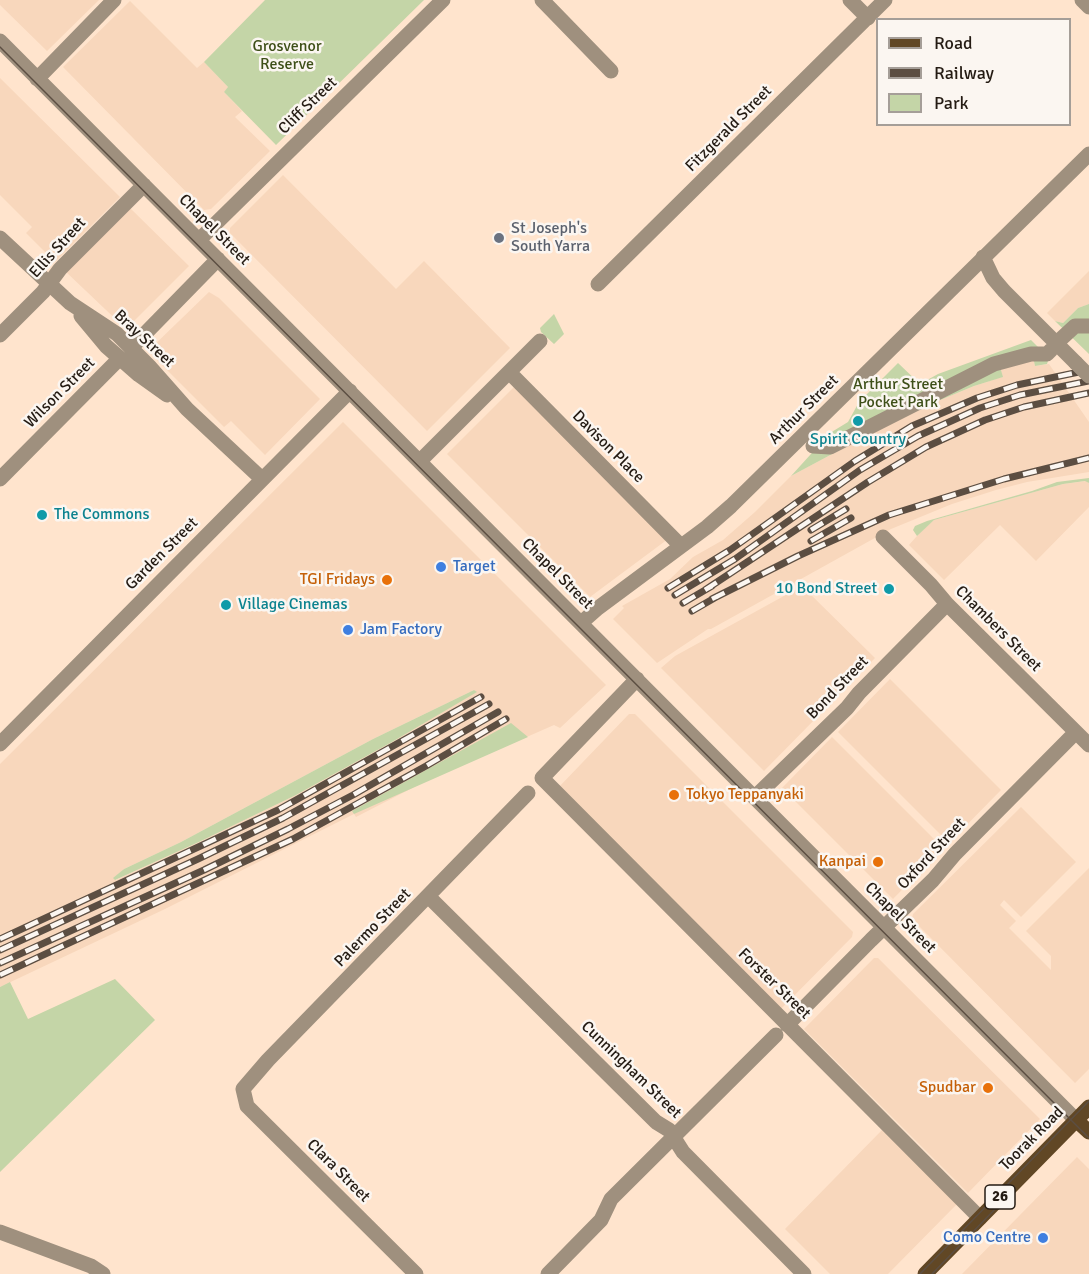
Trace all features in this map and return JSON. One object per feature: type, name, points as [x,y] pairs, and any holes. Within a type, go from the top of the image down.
[{"type":"main road","name":"Toorak Road","points":[[925,1274],[1089,1107]]},
{"type":"main road","name":"Chapel Street","points":[[1076,1120],[1089,1132]]},
{"type":"street","points":[[37,79],[114,0]]},
{"type":"street","name":"Cliff Street","points":[[199,240],[443,0]]},
{"type":"street","points":[[542,0],[611,71]]},
{"type":"street","points":[[850,0],[868,18]]},
{"type":"street","name":"Fitzgerald Street","points":[[598,284],[885,0]]},
{"type":"street","points":[[1082,0],[1089,7]]},
{"type":"street","name":"Chapel Street","points":[[0,41],[1076,1120]]},
{"type":"street","name":"Arthur Street","points":[[581,623],[707,527],[745,493],[1089,153]]},
{"type":"street","name":"Ellis Street","points":[[0,335],[49,284],[60,269],[144,185]]},
{"type":"street","name":"Bray Street","points":[[0,238],[70,303],[117,334],[126,353],[149,366],[187,409],[262,479]]},
{"type":"street","points":[[983,257],[993,278],[1004,291],[1089,376]]},
{"type":"street","name":"Wilson Street","points":[[0,479],[218,259]]},
{"type":"street","points":[[1062,338],[1075,326],[1089,326]]},
{"type":"street","points":[[420,462],[540,342]]},
{"type":"street","points":[[813,446],[824,448],[834,446],[994,364],[1031,354],[1047,354],[1051,350]]},
{"type":"street","name":"Davison Place","points":[[509,372],[681,546]]},
{"type":"street","name":"Garden Street","points":[[0,744],[350,391]]},
{"type":"street","name":"Chambers Street","points":[[883,537],[1089,745]]},
{"type":"street","name":"Bond Street","points":[[755,797],[847,708],[947,604]]},
{"type":"street","name":"Forster Street","points":[[637,680],[542,778],[782,1030],[980,1218]]},
{"type":"street","name":"Oxford Street","points":[[548,1274],[601,1220],[611,1199],[933,880],[955,854],[1076,732]]},
{"type":"street","name":"Palermo Street","points":[[243,1089],[268,1060],[528,794]]},
{"type":"street","name":"Cunningham Street","points":[[429,897],[656,1122],[669,1130],[682,1152],[804,1274]]},
{"type":"street","name":"Clara Street","points":[[243,1089],[247,1106],[416,1274]]},
{"type":"street","points":[[0,1232],[91,1266],[103,1274]]},
{"type":"shaded area","points":[[0,0],[99,0],[47,51],[0,5]]},
{"type":"shaded area","points":[[130,1],[197,68],[204,62],[229,88],[224,92],[242,111],[235,117],[270,151],[211,209],[204,210],[63,67]]},
{"type":"shaded area","points":[[0,78],[120,197],[55,262],[26,233],[32,227],[0,195]]},
{"type":"shaded area","points":[[283,175],[396,289],[424,261],[510,348],[427,431],[230,233],[230,228]]},
{"type":"shaded area","points":[[129,207],[189,266],[126,329],[65,271]]},
{"type":"shaded area","points":[[1089,271],[1089,304],[1078,308],[1063,323],[1055,321],[1047,313]]},
{"type":"shaded area","points":[[209,292],[219,298],[320,399],[265,455],[231,421],[224,427],[148,351]]},
{"type":"shaded area","points":[[1033,357],[1035,366],[1049,364],[1089,422],[1089,472],[1027,482],[996,490],[952,504],[891,529],[708,629],[657,663],[613,619],[624,608],[622,606],[670,579],[693,557],[723,540],[791,476],[909,413],[1002,377],[1000,366]]},
{"type":"shaded area","points":[[515,386],[668,539],[590,597],[447,454]]},
{"type":"shaded area","name":"Jam Factory","points":[[343,422],[606,685],[560,728],[554,725],[422,783],[356,817],[354,814],[165,909],[0,987],[0,764]],"holes":[[[474,690],[476,692],[296,795],[116,880],[114,878],[124,869],[181,842],[373,739]]]},
{"type":"shaded area","points":[[1086,481],[1089,483],[1089,507],[1036,561],[1000,525],[944,580],[909,545],[934,520],[1063,484]]},
{"type":"shaded area","points":[[802,586],[875,658],[764,771],[661,668],[675,656]]},
{"type":"shaded area","points":[[890,679],[1001,790],[949,843],[838,732]]},
{"type":"shaded area","points":[[629,714],[635,714],[853,932],[852,937],[780,1010],[558,788]]},
{"type":"shaded area","points":[[832,737],[943,848],[893,899],[782,788]]},
{"type":"shaded area","points":[[1021,807],[1076,862],[1021,917],[1004,900],[1000,905],[1016,921],[1009,928],[1051,970],[1051,956],[1026,931],[1089,868],[1089,1069],[1075,1083],[912,919],[913,914]]},
{"type":"shaded area","points":[[874,958],[878,958],[1040,1119],[968,1193],[804,1029]]},
{"type":"shaded area","points":[[882,1130],[957,1204],[888,1274],[830,1274],[785,1229]]},
{"type":"shaded area","name":"Como Centre","points":[[1077,1157],[1089,1169],[1089,1274],[962,1274]]},
{"type":"green space","name":"Grosvenor Reserve","points":[[265,0],[424,0],[276,145],[224,92],[228,87],[204,62]]},
{"type":"green space","points":[[1089,304],[1089,354],[1055,321],[1063,323],[1078,308]]},
{"type":"green space","points":[[554,314],[564,334],[554,344],[541,332],[540,328]]},
{"type":"green space","name":"Arthur Street Pocket Park","points":[[1031,340],[1049,358],[1047,364],[1035,366],[1033,357],[1000,367],[1003,377],[974,386],[909,413],[791,476],[830,433],[848,422],[859,402],[898,363],[920,384],[938,374]]},
{"type":"green space","points":[[1089,478],[1089,483],[1085,481],[1063,484],[934,520],[917,536],[913,530],[915,526],[927,521],[1057,482]]},
{"type":"green space","points":[[474,690],[477,692],[296,795],[201,841],[115,880],[113,878],[124,869],[181,842],[373,739]]},
{"type":"green space","points":[[511,723],[528,737],[354,814],[352,811]]},
{"type":"green space","points":[[115,979],[155,1020],[0,1172],[0,987],[10,982],[28,1019]]},
{"type":"tram line","points":[[0,47],[1089,1138]]},
{"type":"tram line","points":[[920,1274],[1089,1101]]},
{"type":"tram line","points":[[932,1274],[999,1205]]},
{"type":"railway","points":[[668,588],[730,550],[855,461],[912,426],[977,398],[1017,385],[1089,370]]},
{"type":"railway","points":[[675,595],[735,559],[860,470],[918,436],[980,408],[1020,395],[1089,381]]},
{"type":"railway","points":[[705,590],[868,482],[926,447],[985,420],[1024,407],[1089,393]]},
{"type":"railway","points":[[712,599],[798,556],[889,515],[1004,479],[1089,458]]},
{"type":"railway","points":[[811,530],[846,509]]},
{"type":"railway","points":[[811,541],[851,518]]},
{"type":"railway","points":[[683,603],[712,586]]},
{"type":"railway","points":[[692,611],[718,596]]},
{"type":"railway","points":[[0,939],[278,810],[481,697]]},
{"type":"railway","points":[[0,950],[283,818],[489,704]]},
{"type":"railway","points":[[0,963],[288,829],[353,795],[498,712]]},
{"type":"railway","points":[[0,975],[293,839],[506,719]]},
{"type":"place","name":"St Joseph's South Yarra","points":[[499,238]]},
{"type":"place","name":"Spirit Country","points":[[858,421]]},
{"type":"place","name":"The Commons","points":[[42,515]]},
{"type":"place","name":"Target","points":[[441,567]]},
{"type":"place","name":"TGI Fridays","points":[[387,580]]},
{"type":"place","name":"10 Bond Street","points":[[889,589]]},
{"type":"place","name":"Village Cinemas","points":[[226,605]]},
{"type":"place","name":"Jam Factory","points":[[348,630]]},
{"type":"place","name":"Tokyo Teppanyaki","points":[[674,795]]},
{"type":"place","name":"Kanpai","points":[[878,862]]},
{"type":"place","name":"Spudbar","points":[[988,1088]]},
{"type":"place","name":"Como Centre","points":[[1043,1238]]}]
